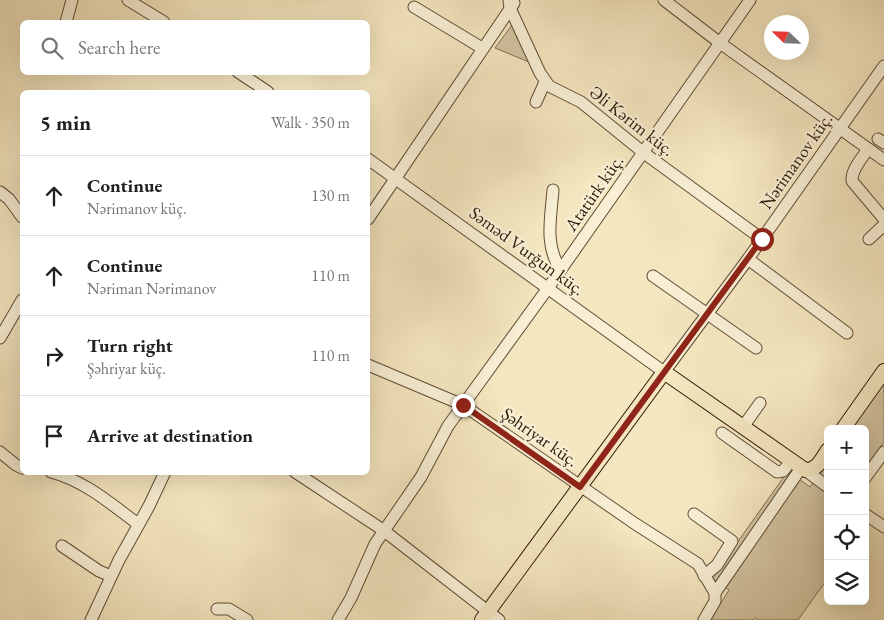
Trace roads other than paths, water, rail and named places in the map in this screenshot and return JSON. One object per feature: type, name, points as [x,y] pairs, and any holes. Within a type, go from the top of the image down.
[{"type":"main road","points":[[846,425],[884,371]]},
{"type":"main road","points":[[490,617],[580,487],[664,372],[803,467],[824,453]]},
{"type":"street","points":[[67,20],[72,0]]},
{"type":"street","points":[[128,0],[161,20]]},
{"type":"street","points":[[664,0],[720,43],[884,160]]},
{"type":"street","name":"Atatürk küç.","points":[[338,620],[351,598],[374,544],[421,477],[444,432],[561,270],[750,0]]},
{"type":"street","points":[[370,216],[512,3]]},
{"type":"street","points":[[512,3],[545,82],[536,102]]},
{"type":"street","points":[[414,7],[482,48]]},
{"type":"street","name":"Nərimanov küç.","points":[[664,372],[748,259],[884,66]]},
{"type":"street","points":[[242,75],[265,90]]},
{"type":"street","name":"Əli Kərim küç.","points":[[545,82],[549,86],[581,102],[644,152],[762,239]]},
{"type":"street","points":[[868,149],[851,178],[884,219]]},
{"type":"street","name":"Səməd Vurğun küç.","points":[[370,160],[664,372]]},
{"type":"street","points":[[553,190],[550,235],[554,260],[561,270]]},
{"type":"street","points":[[0,192],[9,199],[20,214]]},
{"type":"street","points":[[869,239],[884,225]]},
{"type":"street","points":[[748,259],[848,333]]},
{"type":"street","points":[[653,276],[756,348]]},
{"type":"street","points":[[0,338],[20,303]]},
{"type":"street","name":"Şəhriyar küç.","points":[[370,365],[463,405],[580,487],[691,558],[698,564],[715,597]]},
{"type":"street","points":[[743,427],[760,403]]},
{"type":"street","points":[[722,433],[777,472],[803,467],[824,484]]},
{"type":"street","points":[[0,452],[20,467]]},
{"type":"street","points":[[869,473],[884,452]]},
{"type":"street","points":[[704,620],[715,597],[803,467]]},
{"type":"street","points":[[59,475],[80,483],[98,494],[138,524]]},
{"type":"street","points":[[91,620],[111,576],[163,475]]},
{"type":"street","points":[[300,475],[383,530],[490,617]]},
{"type":"street","points":[[694,514],[732,541],[717,565],[704,576]]},
{"type":"street","points":[[866,515],[884,527]]},
{"type":"street","points":[[62,546],[99,571],[111,576]]},
{"type":"street","points":[[217,609],[229,609],[247,620]]}]
